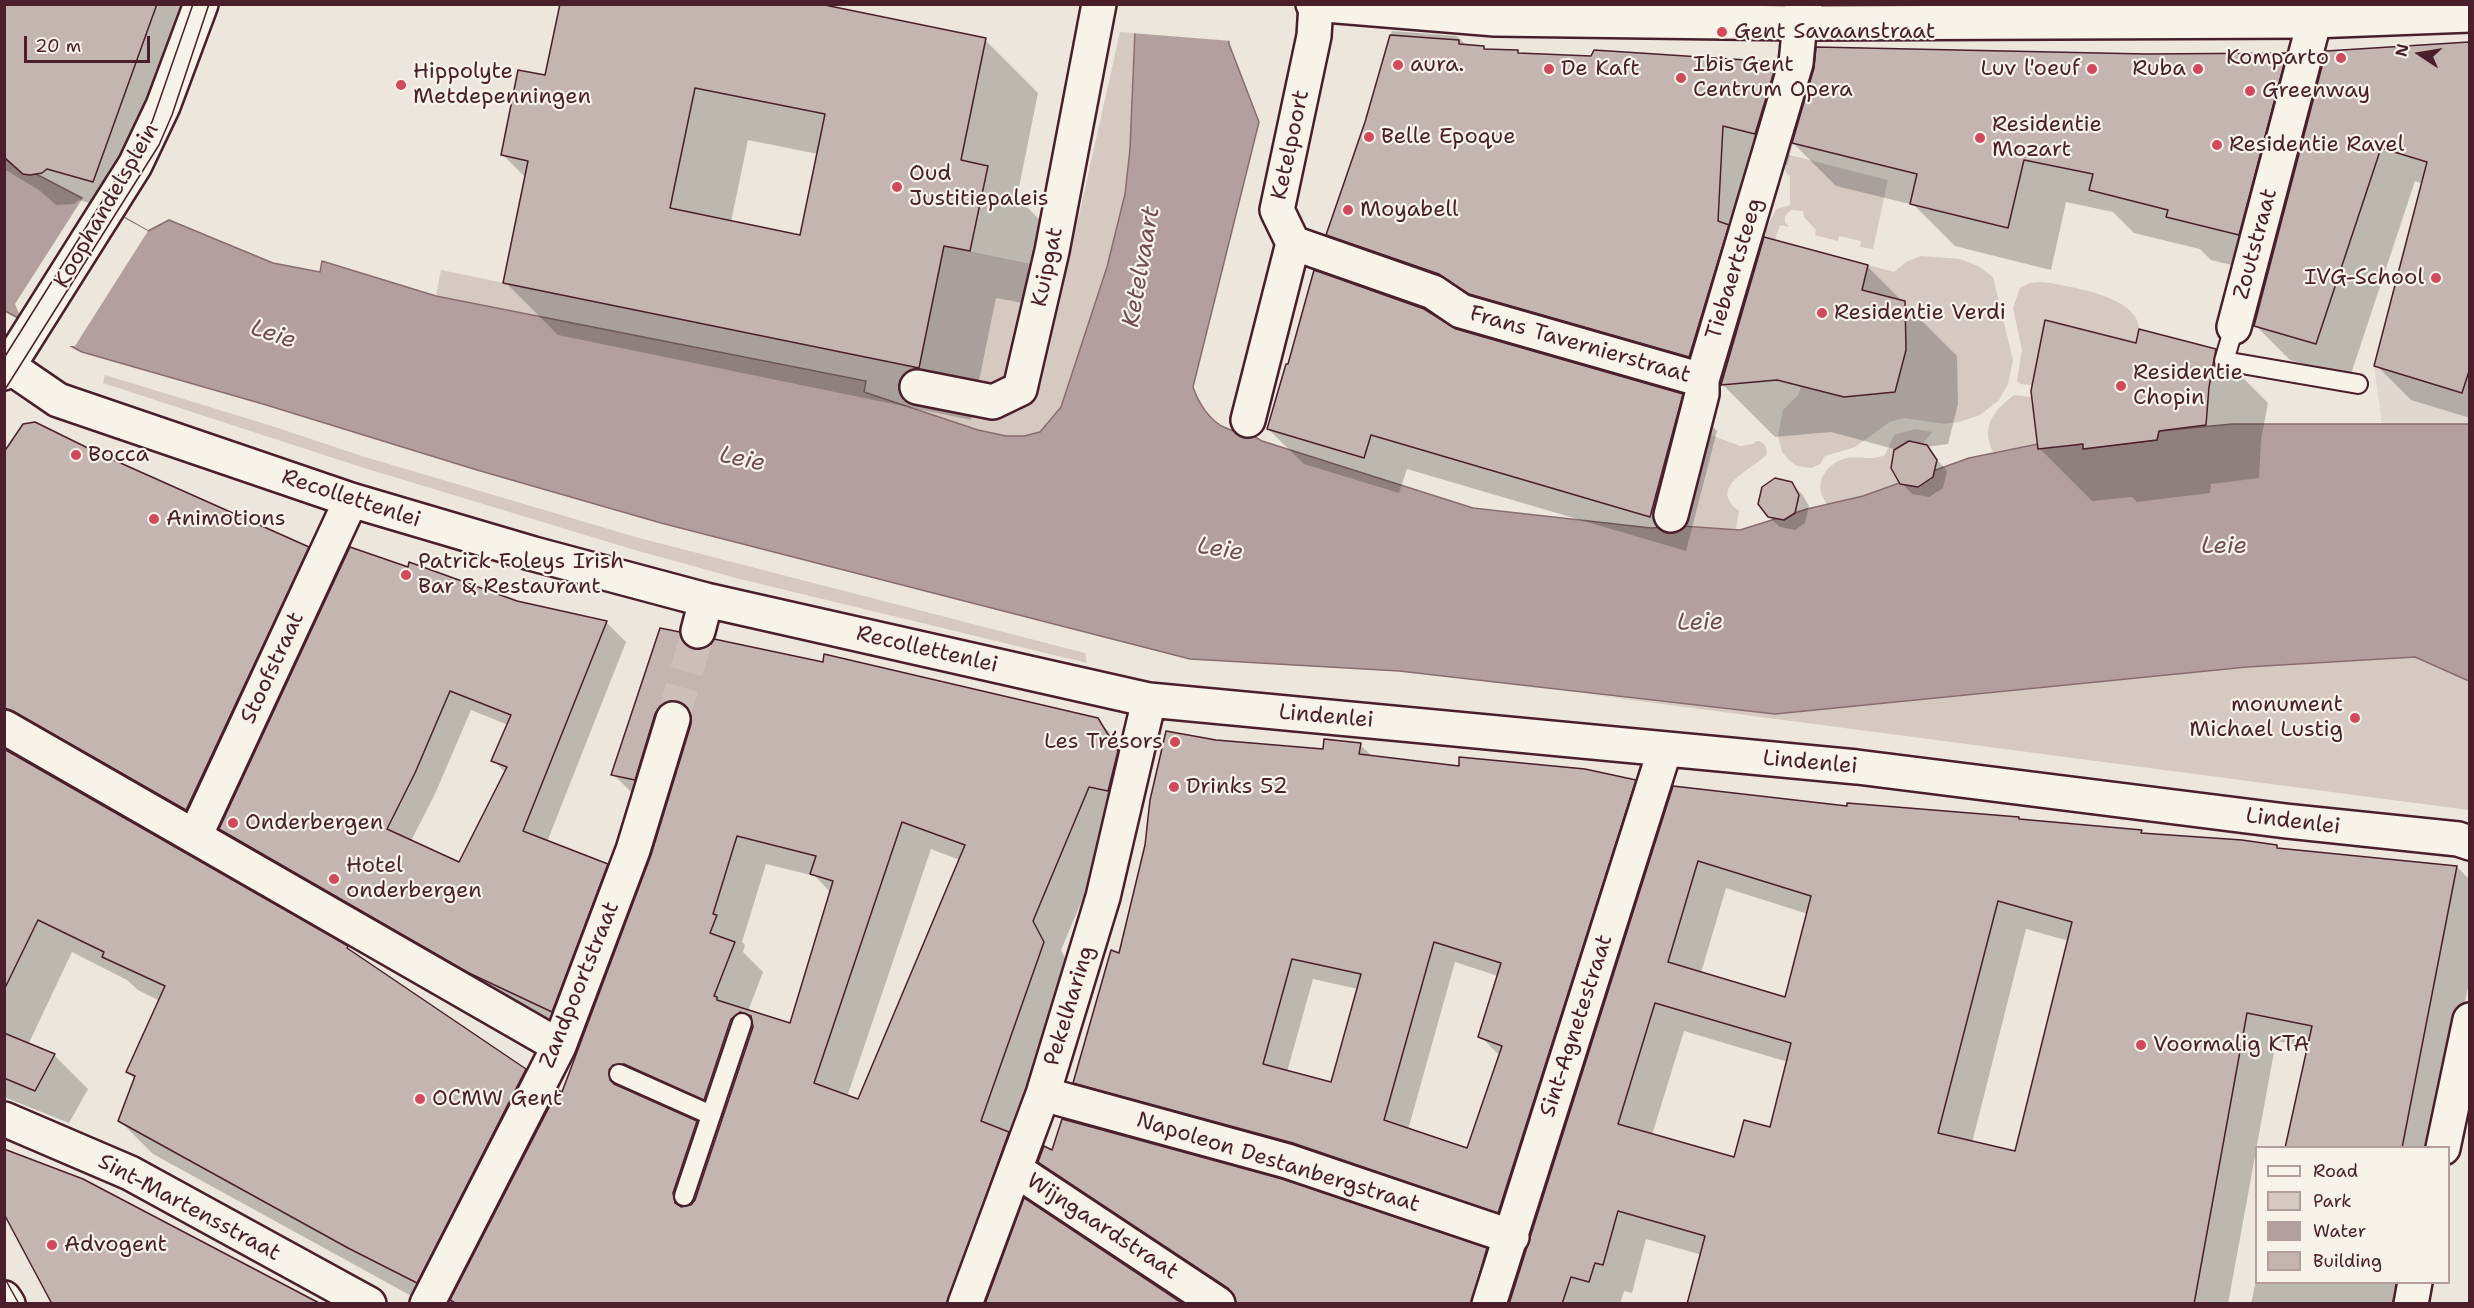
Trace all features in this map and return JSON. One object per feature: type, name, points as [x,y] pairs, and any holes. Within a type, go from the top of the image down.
[{"type":"street","name":"Koophandelsplein","points":[[6,368],[32,332],[150,136],[201,4]]},
{"type":"street","name":"Kuipgat","points":[[917,387],[993,402],[1020,389],[1052,251],[1099,4]]},
{"type":"street","points":[[1315,5],[1498,12],[2312,21],[2409,10],[2469,15]]},
{"type":"street","name":"Ketelpoort","points":[[1293,243],[1277,210],[1314,36],[1315,5]]},
{"type":"street","name":"Tiebaertsteeg","points":[[1671,515],[1702,394],[1702,380],[1796,63],[1802,14]]},
{"type":"street","name":"Zoutstraat","points":[[2234,327],[2312,30],[2312,21]]},
{"type":"street","points":[[1248,420],[1293,243]]},
{"type":"street","name":"Frans Tavernierstraat","points":[[1293,243],[1433,292],[1461,311],[1702,380]]},
{"type":"street","name":"Recollettenlei","points":[[6,368],[58,400],[351,500],[534,554],[706,600],[1149,700]]},
{"type":"street","name":"Stoofstraat","points":[[195,836],[351,500]]},
{"type":"street","points":[[698,631],[706,600]]},
{"type":"street","name":"Lindenlei","points":[[1149,700],[1857,767],[2286,821],[2458,839],[2469,843]]},
{"type":"street","name":"Pekelharing","points":[[964,1304],[1044,1094],[1102,897],[1149,700]]},
{"type":"street","name":"Zandpoortstraat","points":[[427,1304],[568,1050],[673,719]]},
{"type":"street","points":[[4,727],[568,1050]]},
{"type":"street","name":"Sint-Agnetestraat","points":[[1489,1304],[1665,749]]},
{"type":"street","points":[[2443,1146],[2469,1020]]},
{"type":"street","name":"Napoleon Destanbergstraat","points":[[1044,1094],[1287,1161],[1512,1236]]},
{"type":"street","name":"Sint-Martensstraat","points":[[4,1119],[130,1173],[369,1304]]},
{"type":"street","name":"Wijngaardstraat","points":[[1016,1170],[1218,1304]]},
{"type":"street","points":[[2411,1304],[2415,1284]]},
{"type":"street","points":[[4,1298],[8,1304]]},
{"type":"lane","points":[[2234,327],[2224,361],[2358,384]]},
{"type":"lane","points":[[684,1196],[742,1023]]},
{"type":"lane","points":[[619,1074],[711,1115]]},
{"type":"shaded area","name":"IVG-School","points":[[2456,108],[2470,113],[2469,424],[2382,424],[2374,366]]},
{"type":"green space","points":[[1120,32],[1134,33],[1130,149],[1125,194],[1107,267],[1061,407],[1040,432],[1024,436],[1006,436],[978,430],[864,392],[866,380],[436,296],[441,270],[918,368],[944,246],[1036,265],[1012,378],[1041,385]]},
{"type":"green space","points":[[1786,154],[1888,180],[1873,249],[1860,247],[1861,241],[1839,236],[1838,241],[1815,235],[1816,230],[1804,217],[1803,211],[1791,210],[1785,216],[1785,222],[1789,227],[1780,225],[1775,240],[1863,264],[1858,288],[1736,355],[1736,325],[1760,235],[1763,236],[1776,209],[1790,205],[1790,175],[1782,165]]},
{"type":"green space","points":[[1921,256],[1960,259],[1978,266],[1993,277],[2013,360],[2008,384],[1999,400],[1980,415],[1959,422],[1944,424],[1904,418],[1890,422],[1855,447],[1825,456],[1820,464],[1811,468],[1797,466],[1782,452],[1778,436],[1783,410],[1798,395],[1801,386],[1844,397],[1895,392],[1906,350],[1862,290],[1868,265],[1894,272],[1906,262]]},
{"type":"green space","points":[[2043,282],[2084,290],[2115,301],[2127,308],[2136,318],[2139,329],[2136,343],[2032,385],[2020,384],[2017,381],[2022,350],[2013,308],[2020,288],[2030,283]]},
{"type":"green space","points":[[105,375],[365,457],[639,538],[1085,653],[1087,663],[740,579],[635,550],[361,467],[103,383]]},
{"type":"green space","points":[[2014,395],[2032,397],[2038,444],[1993,452],[1988,435],[1991,420]]},
{"type":"green space","points":[[1915,429],[1932,432],[1923,444],[1908,442],[1894,450],[1891,468],[1900,483],[1827,505],[1821,494],[1820,486],[1821,480],[1831,466],[1847,458],[1875,458],[1885,455],[1894,435]]},
{"type":"green space","points":[[1708,434],[1740,446],[1759,441],[1766,449],[1767,454],[1730,486],[1728,494],[1730,502],[1739,511],[1736,529],[1682,526]]},
{"type":"green space","points":[[2415,657],[2469,681],[2469,810],[1586,694],[1775,714],[2247,667]]},
{"type":"water","name":"Leie","points":[[1136,5],[1227,5],[1229,44],[1259,122],[1193,387],[1205,411],[1220,425],[1262,441],[1473,508],[1651,528],[1682,526],[1740,530],[1807,509],[1863,496],[1969,458],[2038,444],[2083,444],[2084,449],[2157,440],[2159,431],[2232,424],[2469,424],[2469,681],[2415,657],[2247,667],[1775,714],[1399,671],[1190,659],[661,523],[477,470],[263,404],[82,352],[5,311],[4,158],[23,174],[36,174],[82,198],[97,202],[148,231],[169,220],[273,263],[320,272],[322,261],[436,296],[866,381],[864,392],[978,430],[1006,436],[1024,436],[1040,432],[1061,407],[1107,267],[1125,194],[1130,149]]},
{"type":"pier","points":[[1133,4],[1230,4],[1232,41],[1131,33]]},
{"type":"pier","points":[[84,196],[148,231],[75,346],[67,346],[27,326],[15,304]]},
{"type":"building","points":[[4,4],[157,4],[93,182],[47,169],[42,173],[23,174],[4,157]]},
{"type":"building","name":"Oud Justitiepaleis","points":[[560,4],[820,4],[986,38],[961,160],[988,166],[970,251],[944,246],[919,368],[503,283],[528,161],[501,155],[518,70],[545,75]],"holes":[[[695,88],[825,114],[800,235],[670,208]]]},
{"type":"building","points":[[1390,35],[1459,40],[1459,44],[1484,46],[1484,49],[1518,50],[1518,53],[1591,56],[1594,50],[1777,62],[1755,134],[1723,126],[1718,221],[1729,225],[1689,357],[1469,294],[1439,274],[1326,235],[1365,122]]},
{"type":"building","points":[[2469,42],[2469,371],[2462,393],[2374,366],[2427,162],[2381,148],[2316,344],[2254,326],[2326,51]]},
{"type":"building","points":[[1816,47],[2146,54],[2287,53],[2239,235],[2166,217],[2168,210],[2089,190],[2093,174],[2024,160],[2008,228],[1910,204],[1917,174],[1792,143],[1814,68]]},
{"type":"building","name":"Residentie Verdi","points":[[1764,237],[1868,265],[1862,290],[1905,301],[1906,350],[1895,392],[1844,397],[1777,380],[1721,385]]},
{"type":"building","points":[[1314,270],[1424,309],[1456,329],[1683,394],[1650,517],[1371,435],[1364,458],[1267,429]]},
{"type":"building","name":"Residentie Chopin","points":[[2045,320],[2136,343],[2139,329],[2216,349],[2209,387],[2206,425],[2159,431],[2157,440],[2083,449],[2083,444],[2038,449],[2031,391]]},
{"type":"building","points":[[35,422],[98,453],[309,547],[186,810],[4,708],[4,452],[23,424]]},
{"type":"building","points":[[1909,441],[1927,445],[1937,460],[1933,477],[1918,487],[1900,484],[1891,468],[1894,450]]},
{"type":"building","points":[[1775,478],[1792,482],[1799,495],[1795,513],[1784,520],[1768,517],[1758,504],[1762,487]]},
{"type":"building","points":[[350,547],[408,567],[409,562],[517,601],[607,621],[523,831],[608,864],[552,1012],[469,973],[219,829]],"holes":[[[450,691],[511,715],[491,761],[507,767],[459,862],[387,829],[415,773]]]},
{"type":"building","points":[[660,628],[680,632],[685,644],[694,649],[704,649],[714,639],[823,662],[824,654],[1098,718],[1118,751],[1108,791],[1089,787],[1033,921],[1044,942],[981,1121],[1009,1132],[947,1304],[457,1304],[450,1300],[558,1090],[562,1092],[651,855],[691,724],[691,715],[687,707],[678,701],[668,701],[660,706],[655,714],[635,780],[611,775]],"holes":[[[902,822],[965,845],[858,1099],[814,1083]],[[737,836],[816,856],[810,874],[833,881],[790,1023],[717,1000],[714,996],[735,942],[710,933],[717,915],[713,914]],[[740,1012],[751,1016],[753,1027],[695,1200],[691,1205],[681,1207],[675,1203],[673,1193],[697,1121],[614,1084],[610,1080],[609,1070],[613,1065],[624,1064],[704,1100],[731,1019]]]},
{"type":"building","points":[[1166,731],[1216,740],[1323,749],[1324,739],[1361,743],[1359,754],[1459,766],[1459,757],[1585,769],[1636,780],[1498,1213],[1293,1143],[1073,1083],[1111,950],[1119,953],[1145,845],[1150,800]],"holes":[[[1434,942],[1501,963],[1478,1037],[1502,1046],[1467,1148],[1384,1120]],[[1292,959],[1361,974],[1331,1082],[1263,1064]]]},
{"type":"building","points":[[4,749],[348,946],[347,948],[526,1069],[417,1283],[348,1248],[118,1121],[135,1076],[126,1072],[165,986],[102,957],[104,952],[38,920],[4,990]]},
{"type":"building","name":"Voormalig KTA","points":[[1673,786],[1847,806],[1847,803],[2019,817],[2019,819],[2142,830],[2141,833],[2242,840],[2277,845],[2277,848],[2457,866],[2402,1146],[2285,1146],[2312,1026],[2247,1013],[2194,1304],[1687,1304],[1705,1236],[1618,1211],[1603,1265],[1595,1263],[1589,1282],[1571,1277],[1562,1304],[1509,1304]],"holes":[[[1698,861],[1811,896],[1785,997],[1668,962]],[[1998,901],[2072,922],[2015,1151],[1938,1133]],[[1655,1003],[1791,1043],[1770,1127],[1744,1120],[1734,1157],[1618,1124]]]},
{"type":"building","points":[[4,1033],[55,1054],[35,1091],[4,1078]]},
{"type":"building","points":[[1062,1119],[1282,1179],[1487,1248],[1471,1304],[1236,1304],[1234,1295],[1228,1288],[1038,1162],[1044,1146],[1052,1150]]},
{"type":"building","points":[[4,1149],[83,1179],[321,1304],[52,1304],[4,1214]]},
{"type":"building","points":[[1024,1198],[1183,1304],[985,1304]]},
{"type":"tunnel","points":[[673,719],[698,631]]},
{"type":"tram line","points":[[4,358],[152,122],[193,4]]},
{"type":"tram line","points":[[4,391],[159,145],[172,115],[209,4]]},
{"type":"tram line","points":[[4,1277],[19,1304]]},
{"type":"place","name":"Gent Savaanstraat","points":[[1722,32]]},
{"type":"place","name":"Komparto","points":[[2341,58]]},
{"type":"place","name":"aura.","points":[[1398,65]]},
{"type":"place","name":"De Kaft","points":[[1549,69]]},
{"type":"place","name":"Luv l'oeuf","points":[[2092,69]]},
{"type":"place","name":"Ruba","points":[[2198,69]]},
{"type":"place","name":"Ibis Gent Centrum Opera","points":[[1681,78]]},
{"type":"place","name":"Hippolyte Metdepenningen","points":[[401,85]]},
{"type":"place","name":"Greenway","points":[[2250,91]]},
{"type":"place","name":"Belle Epoque","points":[[1369,137]]},
{"type":"place","name":"Residentie Mozart","points":[[1980,138]]},
{"type":"place","name":"Residentie Ravel","points":[[2217,145]]},
{"type":"place","name":"Oud Justitiepaleis","points":[[897,187]]},
{"type":"place","name":"Moyabell","points":[[1348,210]]},
{"type":"place","name":"IVG-School","points":[[2436,278]]},
{"type":"place","name":"Residentie Verdi","points":[[1822,313]]},
{"type":"place","name":"Residentie Chopin","points":[[2121,386]]},
{"type":"place","name":"Bocca","points":[[76,455]]},
{"type":"place","name":"Animotions","points":[[154,519]]},
{"type":"place","name":"Patrick Foleys Irish Bar & Restaurant","points":[[406,575]]},
{"type":"place","name":"monument Michael Lustig","points":[[2355,718]]},
{"type":"place","name":"Les Trésors","points":[[1175,742]]},
{"type":"place","name":"Drinks 52","points":[[1174,787]]},
{"type":"place","name":"Onderbergen","points":[[233,823]]},
{"type":"place","name":"Hotel onderbergen","points":[[334,879]]},
{"type":"place","name":"Voormalig KTA","points":[[2141,1045]]},
{"type":"place","name":"OCMW Gent","points":[[420,1099]]},
{"type":"place","name":"Advogent","points":[[52,1245]]},
{"type":"water label","name":"Ketelvaart","points":[[1142,267]]}]
